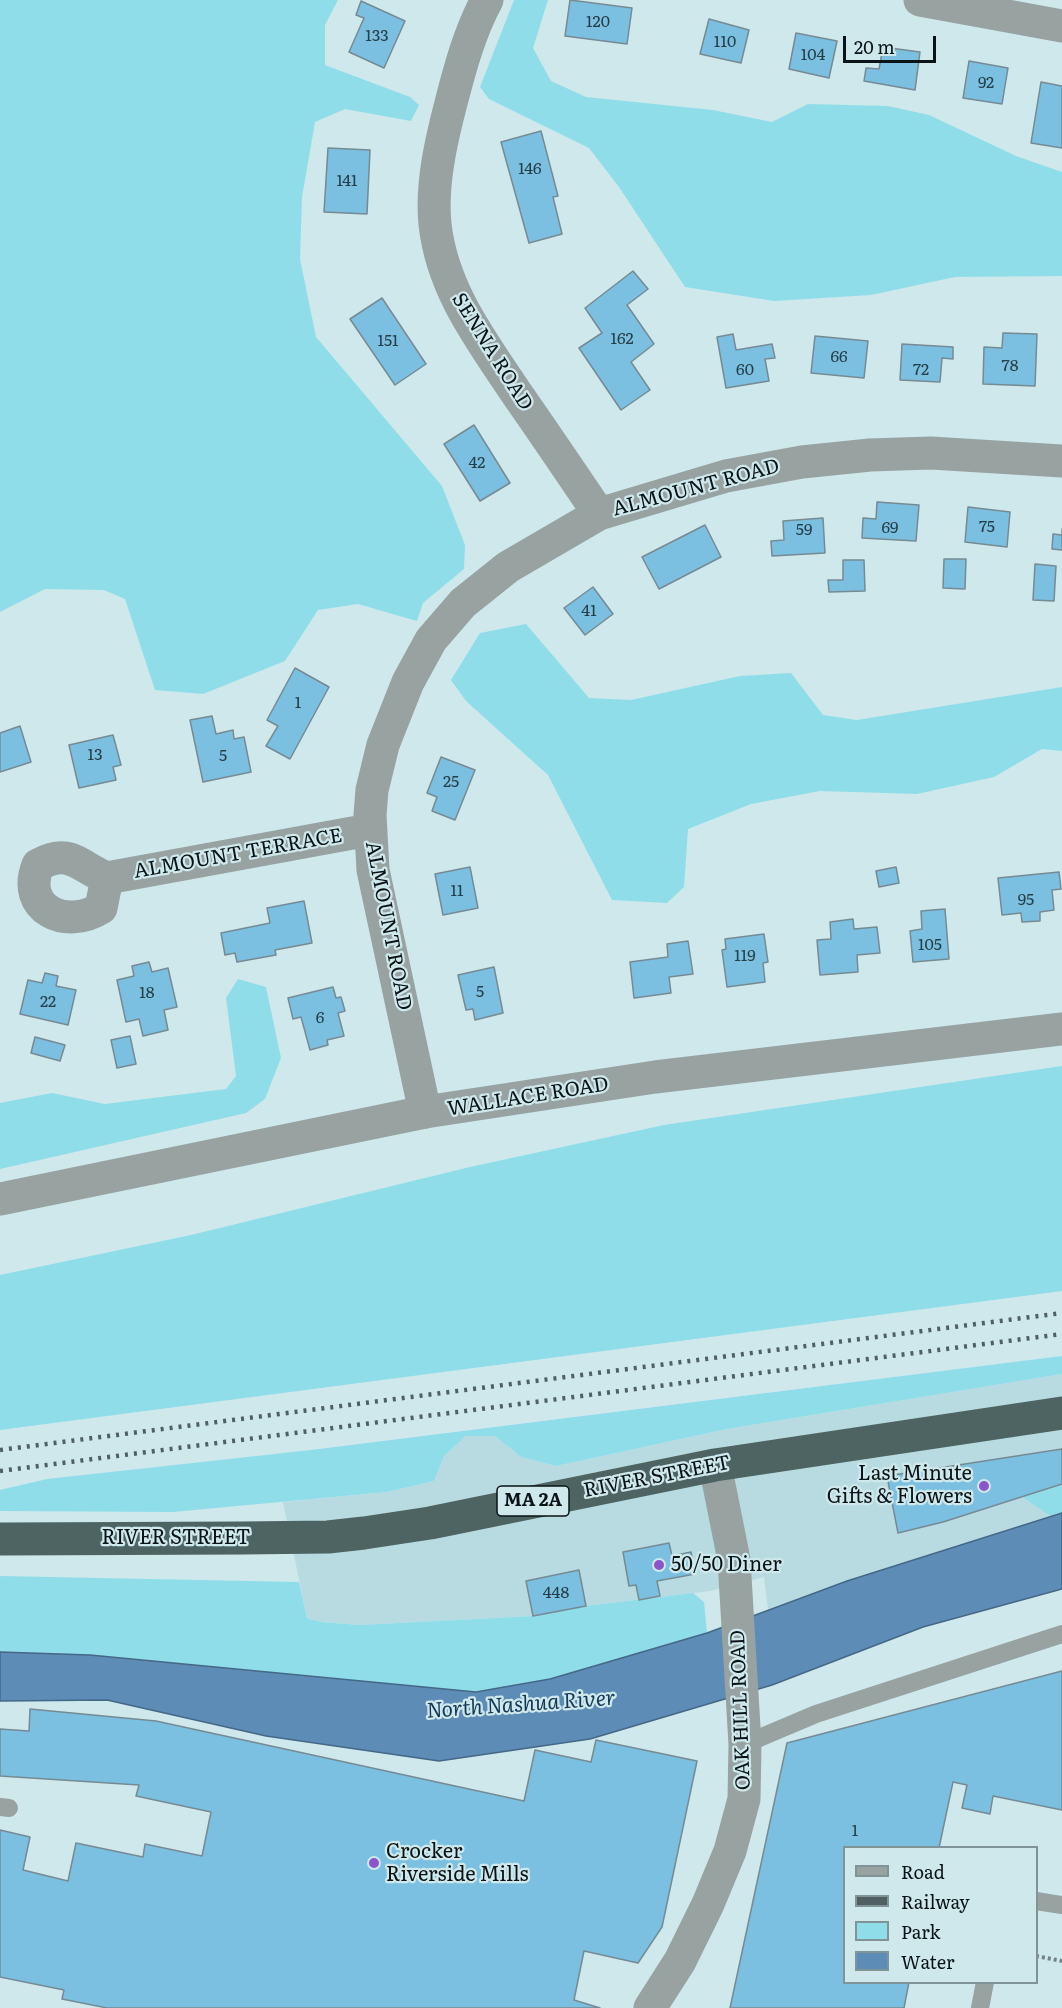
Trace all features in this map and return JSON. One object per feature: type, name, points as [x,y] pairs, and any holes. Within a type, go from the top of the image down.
[{"type":"highway","name":"RIVER STREET","points":[[0,1539],[337,1536],[420,1525],[715,1465],[1062,1413]]},
{"type":"street","name":"SENNA ROAD","points":[[487,0],[479,15],[458,78],[441,148],[434,198],[439,250],[448,278],[470,325],[599,514]]},
{"type":"street","points":[[920,0],[1062,26]]},
{"type":"street","name":"ALMOUNT ROAD","points":[[425,1112],[373,870],[369,830],[372,790],[383,745],[408,682],[431,640],[446,621],[482,586],[508,567],[599,514],[726,476],[840,457],[931,453],[1062,461]]},
{"type":"street","name":"ALMOUNT TERRACE","points":[[107,878],[369,830]]},
{"type":"street","name":"WALLACE ROAD","points":[[0,1199],[425,1112],[655,1077],[1062,1029]]},
{"type":"street","name":"OAK HILL ROAD","points":[[650,2008],[680,1961],[708,1904],[730,1851],[744,1799],[744,1730],[734,1560],[715,1465]]},
{"type":"lane","points":[[744,1730],[816,1714],[1062,1634]]},
{"type":"lane","points":[[1038,1901],[1062,1905]]},
{"type":"lane","points":[[980,2008],[985,1984]]},
{"type":"path","points":[[1038,1956],[1062,1961]]},
{"type":"shaded area","points":[[1062,1374],[1062,1484],[1022,1496],[1052,1517],[847,1581],[768,1609],[764,1577],[710,1591],[586,1606],[533,1616],[360,1625],[321,1622],[307,1618],[283,1502],[387,1492],[434,1481],[444,1456],[466,1436],[495,1436],[521,1457],[556,1466],[727,1429]]},
{"type":"green space","points":[[0,0],[338,0],[325,25],[325,65],[410,97],[419,105],[411,121],[345,109],[315,122],[302,197],[300,259],[316,337],[442,486],[465,545],[464,569],[423,603],[417,621],[358,604],[318,610],[285,661],[203,694],[155,690],[125,599],[104,590],[45,589],[0,612]]},
{"type":"green space","points":[[514,0],[548,0],[533,48],[551,81],[586,97],[713,110],[772,122],[808,104],[888,106],[929,115],[1016,156],[1062,172],[1062,276],[955,277],[871,295],[774,301],[685,287],[619,187],[589,148],[489,99],[480,87]]},
{"type":"green space","points":[[526,624],[589,698],[631,700],[740,676],[791,673],[823,715],[857,720],[1062,687],[1062,751],[1042,749],[994,777],[917,794],[820,791],[751,804],[688,829],[684,887],[667,903],[612,900],[548,775],[466,701],[451,680],[480,633]]},
{"type":"green space","points":[[238,979],[266,987],[281,1058],[265,1099],[246,1113],[0,1169],[0,1103],[52,1093],[105,1104],[226,1089],[236,1076],[226,998]]},
{"type":"green space","points":[[1062,1066],[1062,1291],[0,1430],[0,1275],[191,1235],[470,1167],[664,1125]]},
{"type":"green space","points":[[1062,1356],[1062,1374],[727,1429],[556,1466],[521,1457],[495,1436],[466,1436],[444,1456],[434,1481],[387,1492],[173,1512],[0,1511],[0,1490],[47,1479],[311,1450]]},
{"type":"green space","points":[[1062,1484],[1062,1514],[1052,1517],[1021,1496]]},
{"type":"green space","points":[[0,1576],[299,1582],[307,1618],[321,1622],[360,1625],[533,1616],[586,1606],[693,1593],[704,1602],[707,1633],[550,1679],[476,1692],[90,1655],[0,1652]]},
{"type":"water","name":"North Nashua River","points":[[1062,1513],[1062,1589],[923,1627],[772,1685],[590,1739],[439,1761],[266,1736],[107,1700],[0,1701],[0,1652],[90,1655],[476,1692],[550,1679],[707,1633],[847,1581]]},
{"type":"building","points":[[570,0],[632,8],[627,44],[565,36]]},
{"type":"building","points":[[361,1],[405,21],[384,68],[349,52],[364,18],[356,15]]},
{"type":"building","points":[[709,19],[749,30],[741,63],[700,54]]},
{"type":"building","points":[[796,33],[837,41],[829,78],[789,69]]},
{"type":"building","points":[[883,47],[920,52],[915,90],[864,81],[866,68],[879,69]]},
{"type":"building","points":[[969,61],[1008,68],[1002,104],[963,98]]},
{"type":"building","points":[[1041,82],[1062,86],[1062,148],[1031,143]]},
{"type":"building","points":[[541,131],[558,196],[553,197],[562,234],[529,243],[501,142]]},
{"type":"building","points":[[328,148],[370,150],[367,214],[324,212]]},
{"type":"building","points":[[633,271],[648,289],[627,305],[654,344],[631,362],[650,390],[621,410],[579,348],[602,333],[585,308]]},
{"type":"building","points":[[382,298],[426,364],[395,385],[350,319]]},
{"type":"building","points":[[1003,333],[1037,334],[1035,386],[983,384],[984,347],[1002,348]]},
{"type":"building","points":[[733,334],[736,350],[772,344],[775,358],[765,359],[769,381],[726,388],[717,337]]},
{"type":"building","points":[[815,336],[868,341],[864,378],[811,373]]},
{"type":"building","points":[[902,344],[953,347],[953,359],[942,358],[940,382],[900,380]]},
{"type":"building","points":[[474,425],[510,483],[480,501],[444,444]]},
{"type":"building","points":[[877,502],[919,505],[916,541],[862,538],[863,518],[876,519]]},
{"type":"building","points":[[968,507],[1010,512],[1007,547],[965,542]]},
{"type":"building","points":[[823,518],[825,553],[772,556],[771,541],[784,540],[783,521]]},
{"type":"building","points":[[705,525],[721,557],[659,589],[642,557]]},
{"type":"building","points":[[1053,534],[1062,535],[1062,550],[1052,549]]},
{"type":"building","points":[[944,559],[966,559],[965,589],[943,588]]},
{"type":"building","points":[[843,560],[864,560],[865,591],[829,592],[828,580],[843,580]]},
{"type":"building","points":[[1035,564],[1056,566],[1054,601],[1033,600]]},
{"type":"building","points":[[593,587],[613,614],[585,635],[564,608]]},
{"type":"building","points":[[295,668],[329,687],[290,759],[266,746],[278,726],[267,720]]},
{"type":"building","points":[[212,716],[216,734],[233,730],[234,739],[244,737],[251,772],[203,782],[190,720]]},
{"type":"building","points":[[20,726],[31,762],[0,772],[0,733]]},
{"type":"building","points":[[113,735],[121,765],[113,767],[116,780],[79,788],[69,745]]},
{"type":"building","points":[[441,757],[475,770],[455,820],[432,811],[437,797],[427,793]]},
{"type":"building","points":[[470,867],[478,908],[443,915],[435,874]]},
{"type":"building","points":[[896,867],[899,883],[879,887],[876,871]]},
{"type":"building","points":[[1059,872],[1061,889],[1052,890],[1054,910],[1040,912],[1040,921],[1022,922],[1021,913],[1002,915],[998,878]]},
{"type":"building","points":[[304,901],[312,943],[275,950],[276,955],[237,962],[235,953],[225,955],[221,933],[270,923],[267,908]]},
{"type":"building","points":[[945,909],[949,959],[913,962],[910,931],[922,929],[921,911]]},
{"type":"building","points":[[853,919],[854,929],[877,927],[880,953],[857,955],[858,972],[820,975],[817,940],[831,939],[830,922]]},
{"type":"building","points":[[764,934],[768,962],[763,963],[765,982],[727,987],[722,950],[726,949],[725,939]]},
{"type":"building","points":[[688,941],[693,974],[669,977],[671,993],[634,998],[630,962],[668,957],[667,944]]},
{"type":"building","points":[[149,962],[152,972],[168,968],[177,1007],[164,1010],[168,1030],[143,1036],[139,1019],[126,1022],[117,980],[134,976],[132,966]]},
{"type":"building","points":[[494,967],[503,1013],[475,1020],[473,1009],[466,1010],[458,975]]},
{"type":"building","points":[[45,973],[58,976],[56,986],[76,990],[68,1025],[20,1014],[28,980],[42,983]]},
{"type":"building","points":[[333,987],[336,998],[341,997],[345,1011],[338,1013],[344,1036],[327,1040],[328,1045],[310,1050],[301,1017],[293,1019],[288,998]]},
{"type":"building","points":[[130,1036],[136,1064],[117,1068],[111,1040]]},
{"type":"building","points":[[35,1037],[65,1045],[60,1061],[31,1053]]},
{"type":"building","points":[[1062,1449],[1062,1484],[943,1522],[898,1533],[887,1476]]},
{"type":"building","name":"50/50 Diner","points":[[669,1543],[672,1556],[691,1552],[695,1574],[657,1581],[660,1596],[639,1600],[636,1585],[629,1586],[623,1552]]},
{"type":"building","points":[[579,1570],[586,1606],[533,1616],[526,1581]]},
{"type":"building","points":[[1062,1671],[1062,1810],[993,1796],[990,1814],[962,1808],[967,1785],[953,1782],[939,1846],[843,1846],[843,1984],[909,1984],[904,2008],[730,2008],[787,1743]]},
{"type":"building","name":"Crocker Riverside Mills","points":[[30,1709],[156,1721],[524,1801],[535,1750],[591,1762],[596,1740],[697,1761],[662,1927],[638,1963],[584,1951],[574,2000],[600,2008],[107,2008],[62,1999],[64,1990],[0,1977],[0,1830],[30,1837],[23,1870],[68,1881],[76,1843],[143,1857],[145,1844],[202,1856],[211,1812],[136,1796],[139,1785],[0,1776],[0,1729],[29,1731]]},
{"type":"railway","points":[[0,1450],[1062,1313]]},
{"type":"railway","points":[[0,1471],[1062,1334]]},
{"type":"place","name":"Last Minute Gifts & Flowers","points":[[984,1486]]},
{"type":"place","name":"50/50 Diner","points":[[659,1565]]},
{"type":"place","name":"Crocker Riverside Mills","points":[[374,1863]]}]
